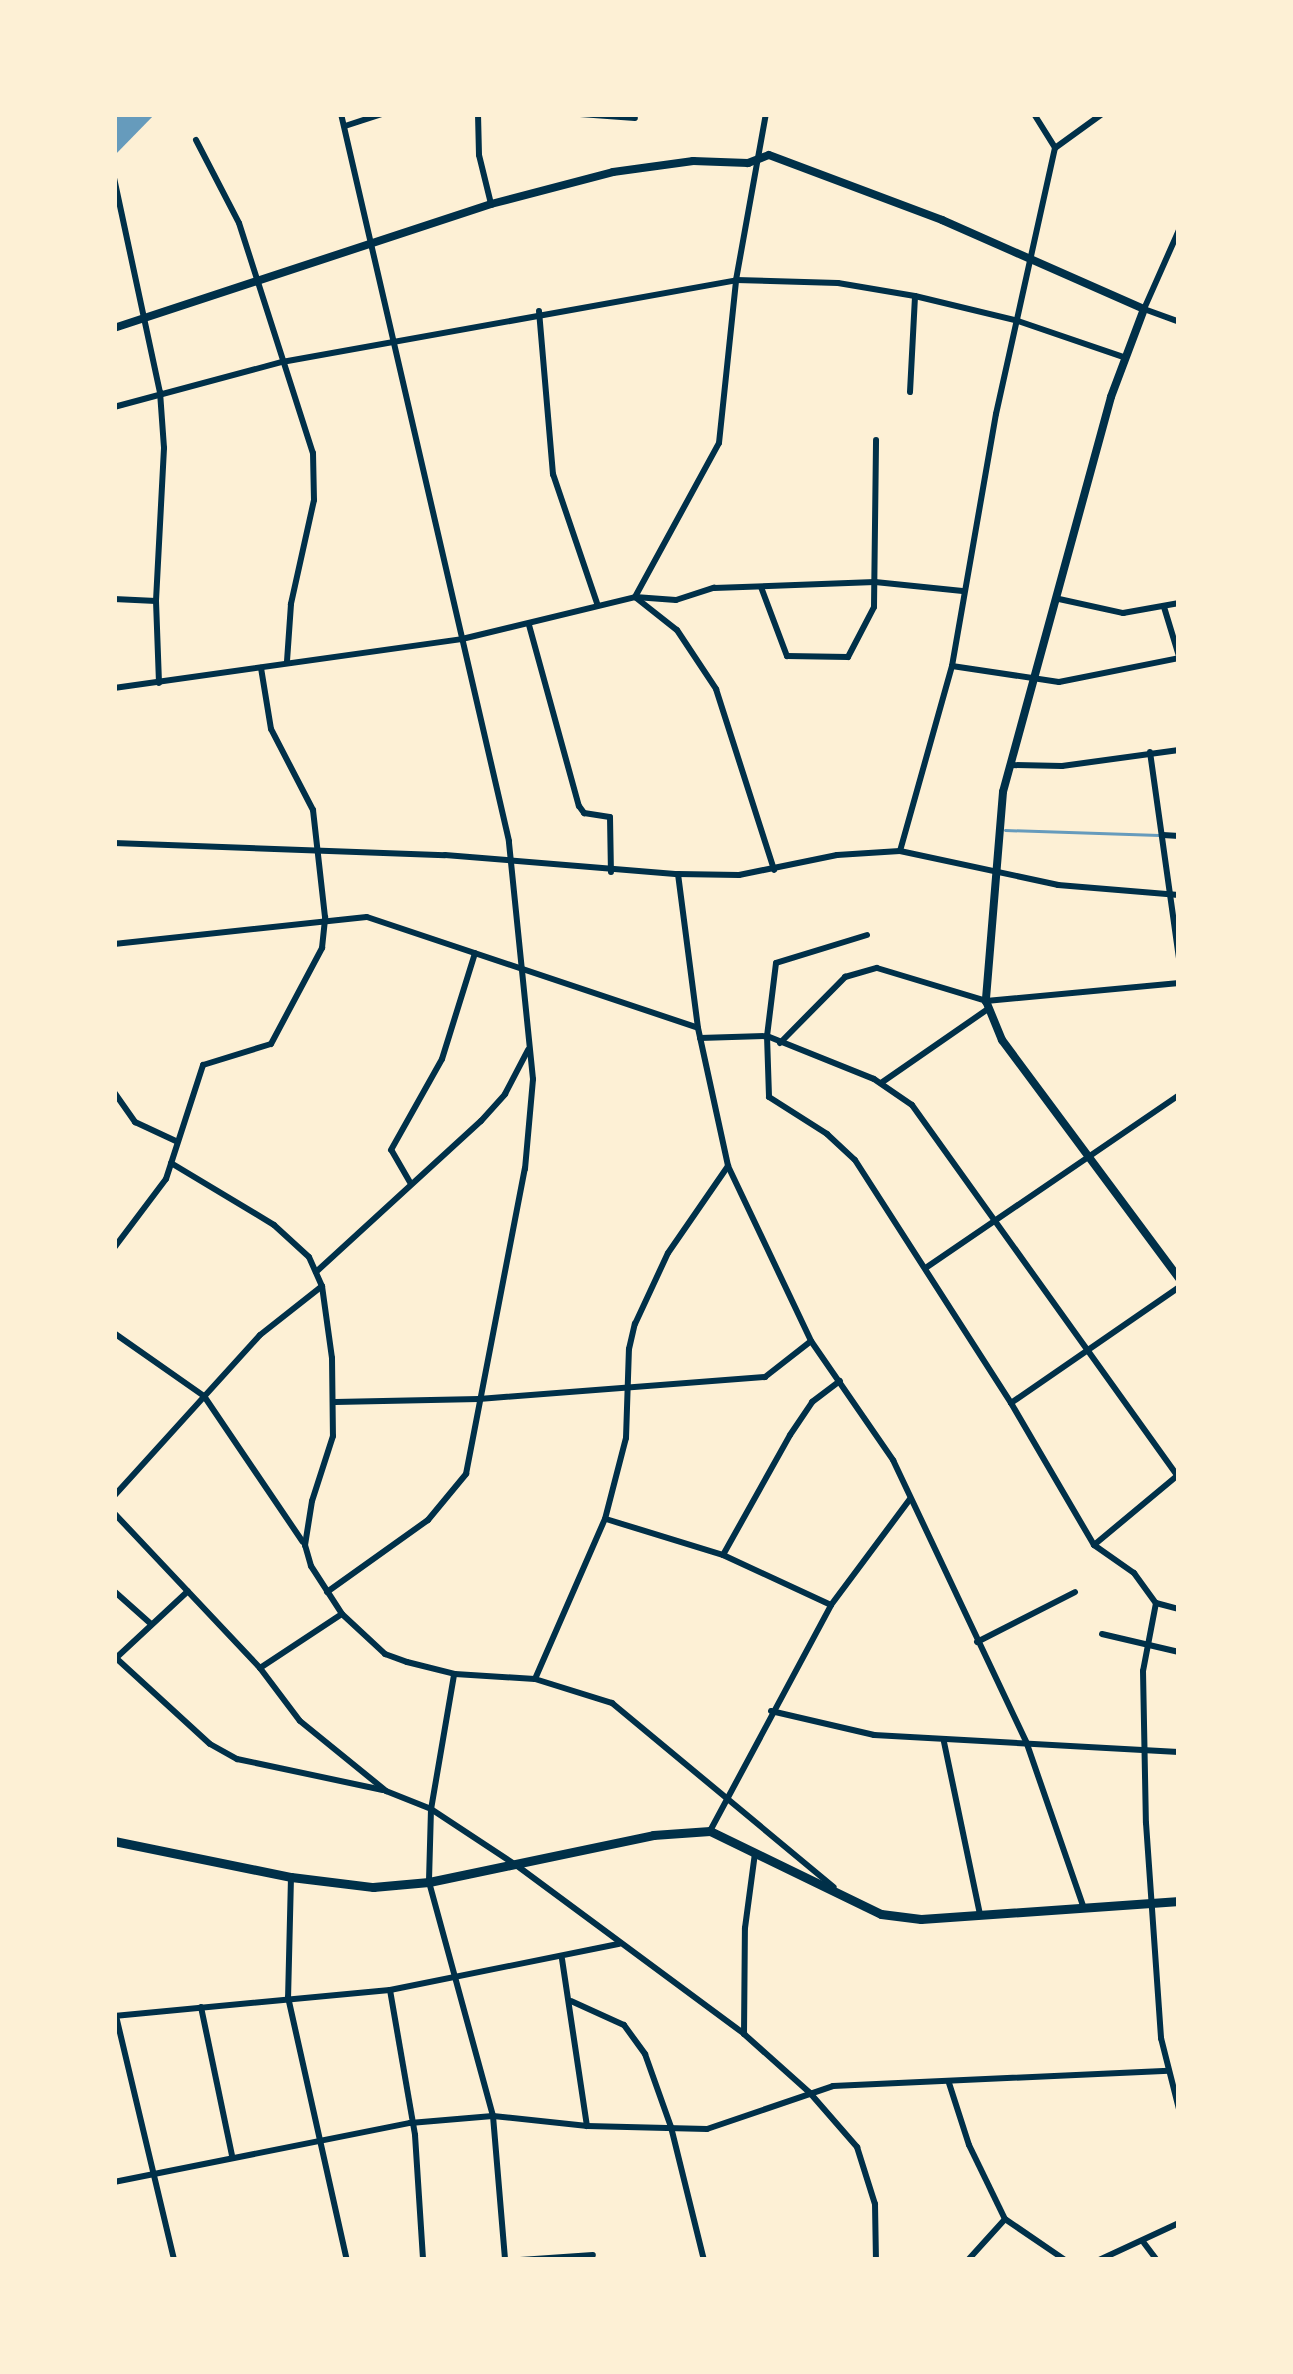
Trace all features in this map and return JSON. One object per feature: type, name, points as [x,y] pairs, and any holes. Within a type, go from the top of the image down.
[{"type":"highway","points":[[114,1841],[291,1877],[373,1887],[429,1882],[653,1834],[710,1831],[881,1914],[921,1919],[1179,1901]]},
{"type":"street","points":[[327,1592],[428,1520],[466,1474],[532,1126],[530,1046],[513,863],[374,241],[340,114]]},
{"type":"street","points":[[345,126],[382,114]]},
{"type":"street","points":[[478,114],[479,155],[491,204]]},
{"type":"street","points":[[580,114],[635,118]]},
{"type":"street","points":[[635,597],[718,443],[736,280],[766,114]]},
{"type":"street","points":[[1034,114],[1055,148]]},
{"type":"street","points":[[900,850],[952,666],[963,591],[1055,148],[1102,114]]},
{"type":"street","points":[[196,140],[239,223],[313,453],[314,475],[286,661]]},
{"type":"street","points":[[114,328],[491,204],[654,164],[769,155],[1179,322]]},
{"type":"street","points":[[114,178],[118,216],[148,318],[160,392],[164,448],[157,601],[160,683]]},
{"type":"street","points":[[1011,1402],[1179,1282],[1002,1040],[987,1005],[994,873],[1010,765],[1123,356],[1179,230]]},
{"type":"street","points":[[114,407],[282,362],[539,311],[736,280],[838,283],[915,296],[1018,321],[1123,356]]},
{"type":"street","points":[[910,392],[915,296]]},
{"type":"street","points":[[539,311],[556,490],[598,606]]},
{"type":"street","points":[[761,586],[787,656],[848,657],[874,607],[876,440]]},
{"type":"street","points":[[114,688],[462,639],[635,597],[676,601],[714,588],[875,582],[963,591]]},
{"type":"street","points":[[635,597],[677,629],[716,688],[774,870]]},
{"type":"street","points":[[114,598],[157,601]]},
{"type":"street","points":[[1059,599],[1123,613],[1179,603]]},
{"type":"street","points":[[952,666],[1059,682],[1179,657],[1164,607]]},
{"type":"street","points":[[529,626],[579,806],[584,813],[610,817],[611,872]]},
{"type":"street","points":[[114,1248],[166,1179],[203,1065],[227,1055],[255,1053],[278,1035],[318,964],[325,917],[320,852],[304,783],[272,729],[261,668]]},
{"type":"street","points":[[1010,765],[1062,766],[1179,750]]},
{"type":"street","points":[[1150,752],[1179,958]]},
{"type":"street","points":[[1163,836],[1179,836]]},
{"type":"street","points":[[114,843],[678,874],[774,870],[837,855],[900,850],[1114,894],[1179,895]]},
{"type":"street","points":[[678,874],[698,1028],[728,1166],[812,1341],[893,1460],[1027,1744],[1084,1906]]},
{"type":"street","points":[[114,944],[193,939],[325,917],[388,921],[698,1028]]},
{"type":"street","points":[[867,935],[776,963],[767,1036],[769,1097],[843,1147],[927,1267],[1094,1545],[1134,1573],[1156,1603],[1179,1609]]},
{"type":"street","points":[[411,1184],[391,1150],[442,1059],[475,952]]},
{"type":"street","points":[[780,1043],[831,988],[863,970],[908,973],[987,1005],[1179,983]]},
{"type":"street","points":[[881,1083],[987,1005]]},
{"type":"street","points":[[700,1038],[767,1036],[881,1083],[912,1105],[1178,1476],[1094,1545]]},
{"type":"street","points":[[316,1272],[505,1094],[530,1046]]},
{"type":"street","points":[[927,1267],[1179,1092],[1179,1064]]},
{"type":"street","points":[[114,1092],[135,1122],[176,1142]]},
{"type":"street","points":[[171,1163],[274,1226],[308,1256],[322,1286],[334,1436],[311,1501],[305,1545]]},
{"type":"street","points":[[535,1679],[605,1519],[626,1438],[628,1349],[651,1289],[690,1216],[728,1166]]},
{"type":"street","points":[[114,1496],[260,1335],[322,1286]]},
{"type":"street","points":[[114,1333],[204,1396],[305,1545],[342,1614],[385,1654],[454,1674],[535,1679],[612,1703],[852,1903]]},
{"type":"street","points":[[334,1402],[479,1399],[765,1377],[812,1341]]},
{"type":"street","points":[[723,1555],[812,1402],[841,1380]]},
{"type":"street","points":[[710,1831],[831,1605],[910,1498]]},
{"type":"street","points":[[114,1514],[260,1668],[300,1721],[386,1791]]},
{"type":"street","points":[[605,1519],[723,1555],[831,1605]]},
{"type":"street","points":[[114,1591],[151,1624]]},
{"type":"street","points":[[188,1591],[115,1658],[210,1744],[237,1759],[386,1791],[431,1809],[744,2034],[810,2093],[857,2147],[875,2204],[876,2260]]},
{"type":"street","points":[[976,1642],[1075,1592]]},
{"type":"street","points":[[1156,1603],[1147,1642],[1144,1747],[1149,1903],[1169,2071],[1179,2109]]},
{"type":"street","points":[[260,1668],[342,1614]]},
{"type":"street","points":[[1102,1634],[1179,1652]]},
{"type":"street","points":[[454,1674],[431,1809],[429,1882],[493,2116],[505,2260]]},
{"type":"street","points":[[771,1711],[854,1732],[944,1742],[1179,1752]]},
{"type":"street","points":[[944,1742],[980,1914]]},
{"type":"street","points":[[744,2034],[746,1928],[755,1852]]},
{"type":"street","points":[[291,1877],[288,1996],[347,2260]]},
{"type":"street","points":[[174,2260],[115,2016],[288,1996],[390,1990],[619,1944]]},
{"type":"street","points":[[562,1959],[587,2126]]},
{"type":"street","points":[[390,1990],[415,2134],[423,2260]]},
{"type":"street","points":[[571,2001],[609,2015],[634,2037],[671,2127],[704,2260]]},
{"type":"street","points":[[201,2007],[232,2155]]},
{"type":"street","points":[[114,2182],[410,2122],[493,2116],[587,2126],[707,2129],[833,2086],[1169,2071]]},
{"type":"street","points":[[949,2084],[969,2145],[1005,2219],[1066,2260]]},
{"type":"street","points":[[968,2260],[1005,2219]]},
{"type":"street","points":[[1100,2260],[1179,2223]]},
{"type":"street","points":[[1144,2243],[1157,2260]]},
{"type":"street","points":[[520,2260],[592,2255]]},
{"type":"water","points":[[114,114],[155,114],[114,156]]},
{"type":"waterway","points":[[1005,830],[1159,835]]}]
